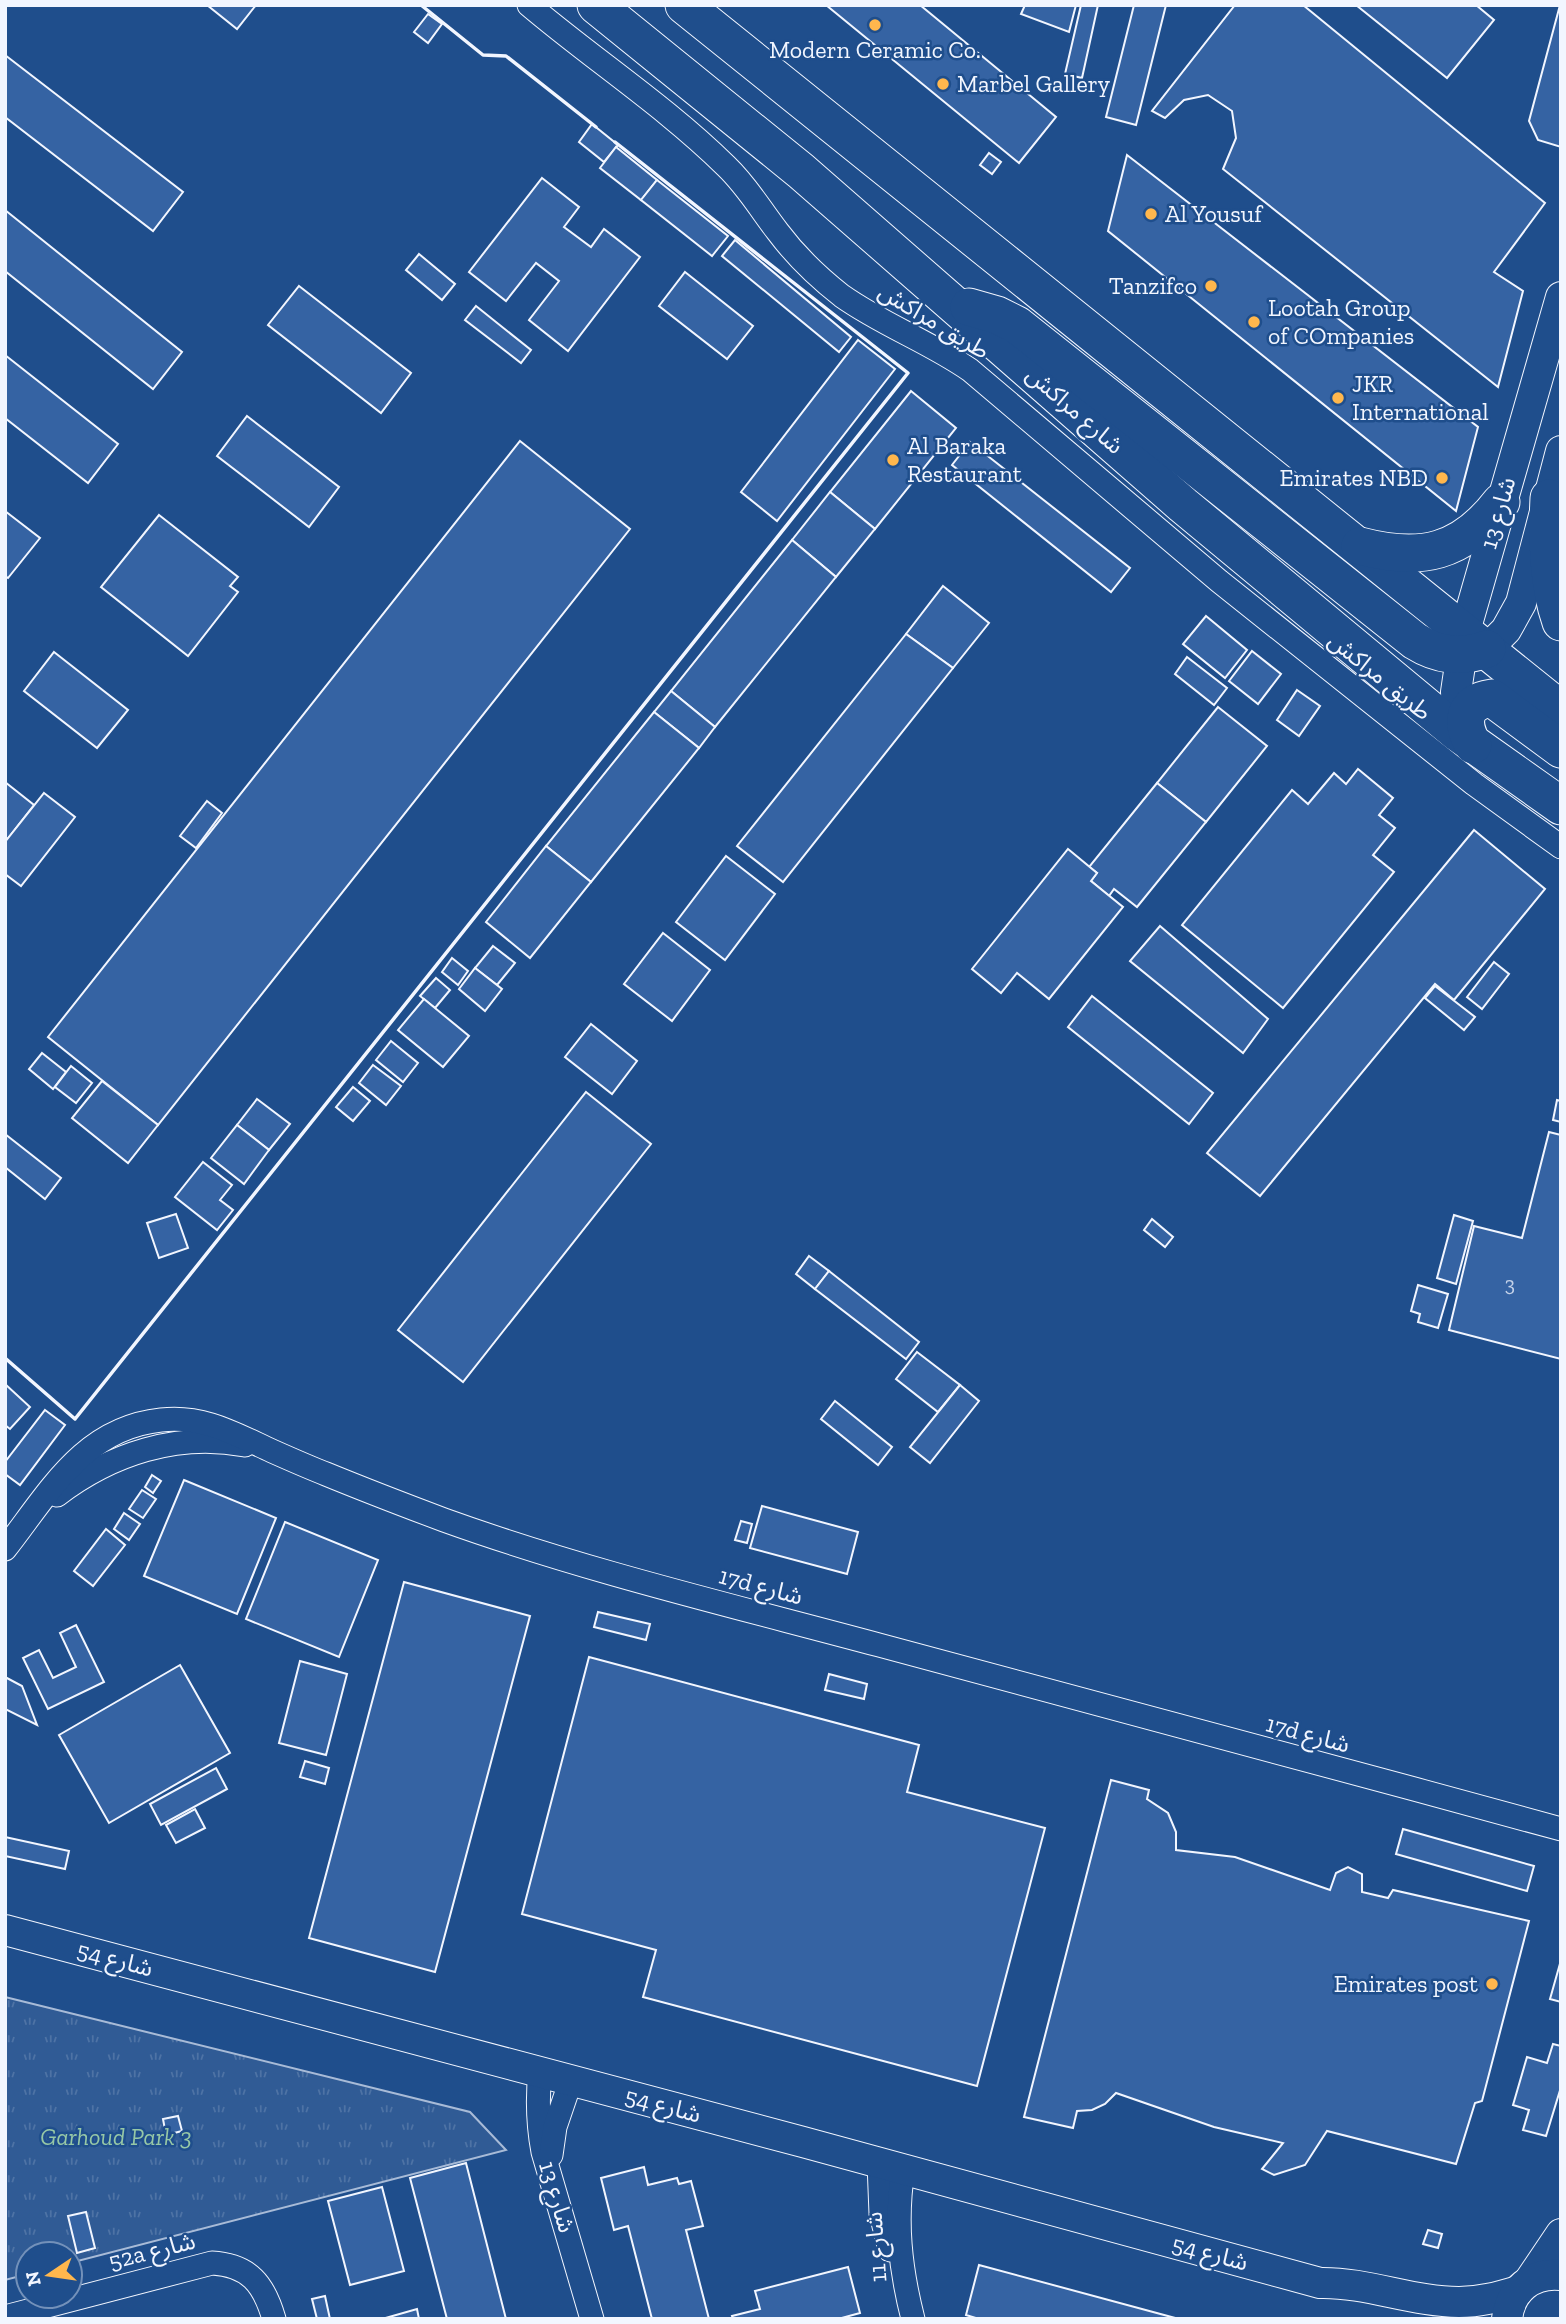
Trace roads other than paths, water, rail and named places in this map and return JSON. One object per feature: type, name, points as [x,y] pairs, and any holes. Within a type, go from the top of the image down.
[{"type":"main road","name":"شارع مراكش","points":[[596,5],[800,170],[1183,505],[1466,739],[1561,806]]},
{"type":"main road","points":[[684,5],[1358,546],[1471,645],[1561,710]]},
{"type":"main road","points":[[954,304],[986,312],[1017,325],[1415,641],[1429,650],[1444,654],[1471,645]]},
{"type":"main road","points":[[1549,498],[1548,557],[1561,622]]},
{"type":"main road","points":[[1358,546],[1403,555],[1427,553],[1469,536],[1487,521],[1501,502]]},
{"type":"main road","points":[[1466,739],[1466,713],[1481,699],[1492,698],[1561,749]]},
{"type":"street","name":"طريق مراكش","points":[[529,5],[702,143],[754,196],[779,233],[808,266],[841,295],[878,319],[945,353],[971,370],[1219,581],[1474,784],[1561,848]]},
{"type":"street","name":"شارع 13","points":[[1466,739],[1456,692],[1471,645],[1501,502],[1561,297]]},
{"type":"street","name":"شارع 13","points":[[1471,645],[1506,630],[1521,603],[1561,451]]},
{"type":"street","name":"17d شارع","points":[[5,1549],[61,1475],[82,1453],[108,1435],[137,1424],[163,1419],[189,1419],[215,1424],[433,1516],[587,1566],[1561,1829]]},
{"type":"street","name":"شارع 54","points":[[5,1930],[1320,2283],[1359,2302],[1427,2319]]},
{"type":"street","name":"شارع 13","points":[[540,2072],[538,2125],[543,2152],[592,2319]]},
{"type":"street","points":[[552,2176],[555,2127],[571,2080]]},
{"type":"street","name":"شارع 11","points":[[891,2166],[880,2201],[886,2239],[904,2285],[913,2319]]},
{"type":"street","points":[[1507,2319],[1512,2300],[1561,2234]]},
{"type":"street","name":"52a شارع","points":[[5,2317],[212,2263],[231,2264],[250,2275],[265,2293],[274,2319]]},
{"type":"street","name":"شارع 54","points":[[1320,2283],[1350,2284],[1457,2302],[1489,2299],[1543,2275],[1561,2275]]},
{"type":"place","name":"Modern Ceramic Co.","points":[[875,25]]},
{"type":"place","name":"Marbel Gallery","points":[[943,84]]},
{"type":"place","name":"Al Yousuf","points":[[1151,214]]},
{"type":"place","name":"Tanzifco","points":[[1211,286]]},
{"type":"place","name":"Lootah Group of COmpanies","points":[[1254,322]]},
{"type":"place","name":"JKR International","points":[[1338,398]]},
{"type":"place","name":"Al Baraka Restaurant","points":[[893,460]]},
{"type":"place","name":"Emirates NBD","points":[[1442,478]]},
{"type":"place","name":"Emirates post","points":[[1492,1984]]},
{"type":"park label","name":"Garhoud Park 3","points":[[116,2137]]}]
